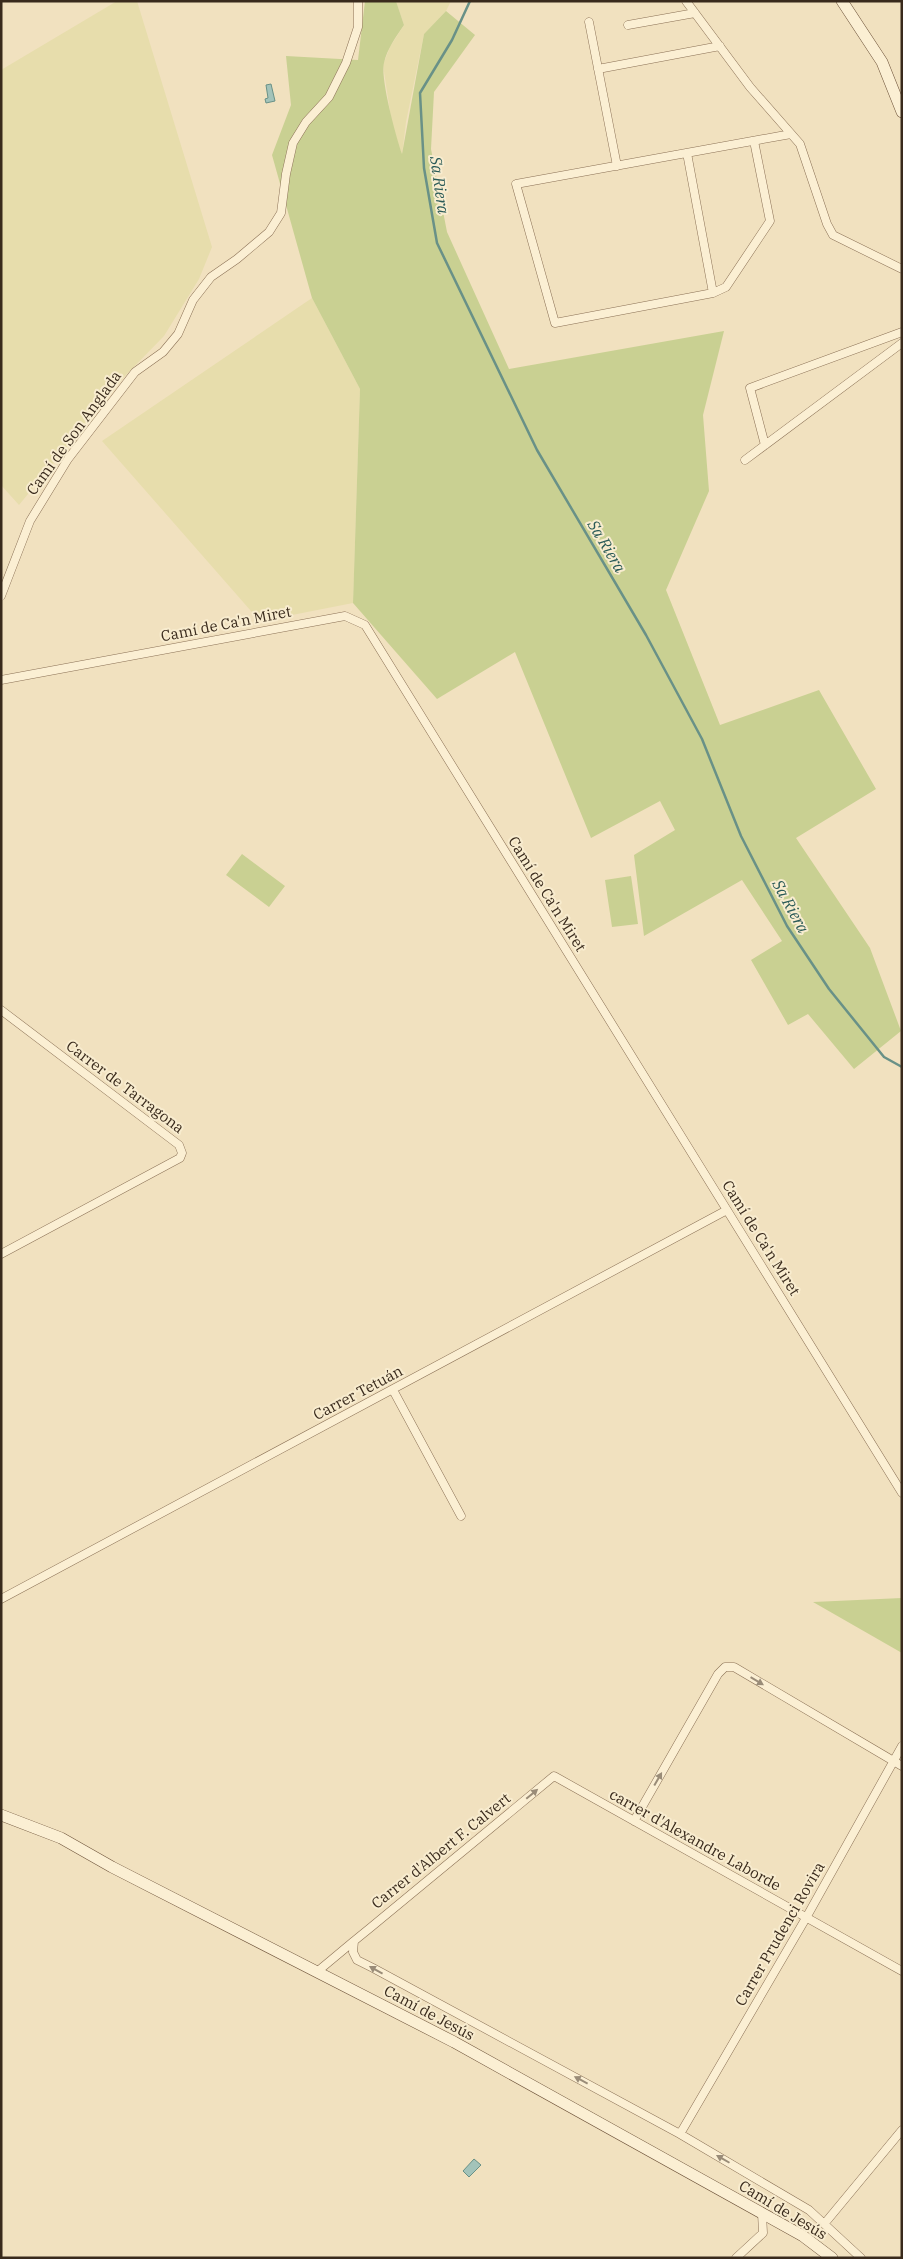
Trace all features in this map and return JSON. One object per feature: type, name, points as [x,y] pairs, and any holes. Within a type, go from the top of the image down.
[{"type":"street","name":"Camí de Son Anglada","points":[[1,596],[30,521],[48,490],[80,444],[135,372],[163,352],[178,334],[193,300],[211,278],[269,232],[280,213],[292,143],[306,122],[329,97],[346,63],[358,27],[358,1]]},
{"type":"street","points":[[686,1],[750,87],[800,144],[832,235],[902,269]]},
{"type":"street","points":[[842,1],[882,62],[902,112]]},
{"type":"street","points":[[628,25],[695,13]]},
{"type":"street","points":[[589,22],[618,166]]},
{"type":"street","points":[[598,69],[720,46]]},
{"type":"street","points":[[754,141],[770,221],[726,287],[713,293],[555,323],[516,184],[791,134]]},
{"type":"street","points":[[687,153],[713,293]]},
{"type":"street","points":[[765,445],[750,388],[902,332]]},
{"type":"street","points":[[745,460],[902,343]]},
{"type":"street","name":"Camí de Ca'n Miret","points":[[1,680],[345,616],[365,625],[902,1493]]},
{"type":"street","name":"Carrer de Tarragona","points":[[1,1010],[179,1145],[182,1152],[180,1158],[1,1254]]},
{"type":"street","name":"Carrer Tetuán","points":[[1,1599],[728,1210]]},
{"type":"street","points":[[393,1390],[461,1516]]},
{"type":"street","points":[[634,1821],[718,1674],[725,1666],[734,1667],[902,1766]]},
{"type":"street","name":"Carrer Prudenci Rovira","points":[[680,2134],[806,1918],[902,1746]]},
{"type":"street","name":"carrer d'Alexandre Laborde","points":[[554,1776],[902,1971]]},
{"type":"street","name":"Carrer d'Albert F. Calvert","points":[[318,1971],[554,1776]]},
{"type":"street","name":"Camí de Jesús","points":[[1,1815],[61,1838],[112,1867],[318,1971],[462,2047],[803,2236],[832,2258]]},
{"type":"street","name":"Camí de Jesús","points":[[354,1942],[353,1952],[357,1960],[680,2134],[810,2210],[862,2258]]},
{"type":"street","points":[[826,2223],[902,2130]]},
{"type":"street","points":[[736,2258],[763,2233],[762,2213]]},
{"type":"shaded area","points":[[117,1],[137,1],[212,247],[199,279],[164,336],[124,377],[19,505],[1,485],[1,70]]},
{"type":"shaded area","points":[[396,1],[451,1],[446,11],[424,34],[406,122],[402,155],[392,125],[383,65],[390,47],[404,25]]},
{"type":"shaded area","points":[[312,298],[360,389],[353,603],[292,615],[258,619],[102,441]]},
{"type":"green space","points":[[365,1],[396,1],[404,25],[387,53],[383,71],[389,108],[402,154],[424,34],[446,11],[475,35],[434,92],[431,149],[447,232],[509,369],[724,331],[703,415],[709,491],[666,590],[720,725],[819,690],[876,789],[796,838],[870,948],[901,1031],[854,1069],[808,1014],[788,1025],[751,960],[782,941],[742,880],[644,936],[634,855],[675,830],[660,801],[591,838],[515,652],[437,699],[353,603],[360,389],[312,298],[272,155],[291,105],[286,56],[358,60]]},
{"type":"green space","points":[[242,854],[285,886],[269,907],[226,875]]},
{"type":"green space","points":[[631,876],[638,924],[612,927],[605,880]]},
{"type":"green space","points":[[902,1598],[902,1653],[813,1602]]},
{"type":"water","points":[[271,84],[275,101],[266,103],[265,99],[268,98],[266,85]]},
{"type":"water","points":[[474,2159],[481,2165],[469,2177],[463,2171]]},
{"type":"waterway","name":"Sa Riera","points":[[470,1],[452,40],[420,93],[424,168],[437,243],[537,450],[646,635],[702,739],[741,836],[787,926],[829,989],[884,1057],[902,1067]]}]
